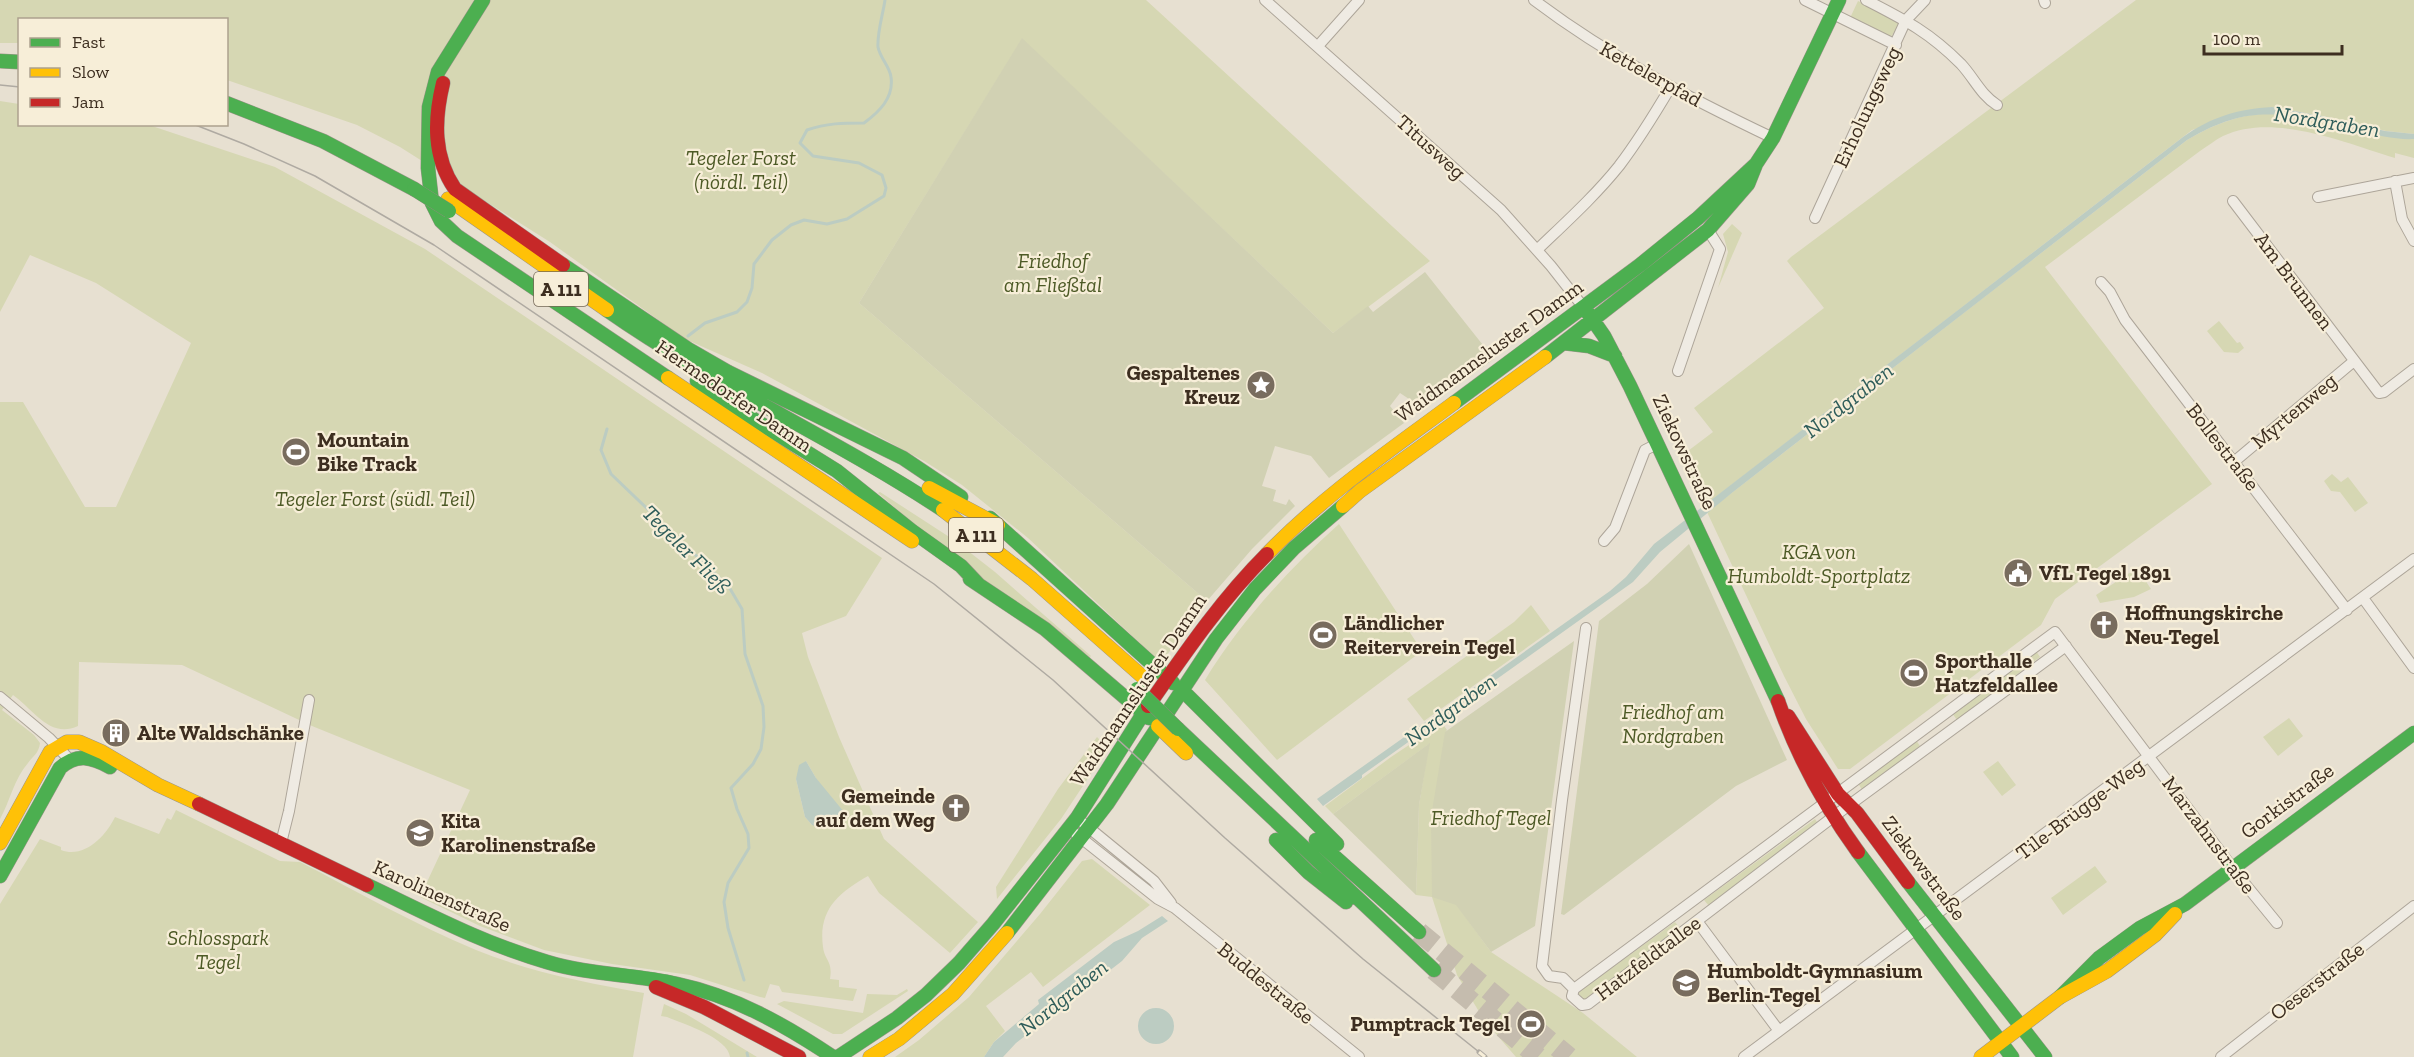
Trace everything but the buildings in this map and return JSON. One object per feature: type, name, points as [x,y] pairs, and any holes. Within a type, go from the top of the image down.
[{"type":"main road","name":"Hermsdorfer Damm","points":[[483,0],[435,76],[429,101],[428,168],[432,206],[441,222],[450,231],[1062,642],[1158,726],[1308,872],[1351,906],[1408,944]]},
{"type":"main road","name":"Waidmannsluster Damm","points":[[870,1057],[883,1053],[967,980],[1024,913],[1086,833],[1216,639],[1255,589],[1320,524],[1360,491],[1564,343],[1708,230],[1748,184],[1756,164],[1773,138],[1839,0]]},
{"type":"main road","points":[[0,50],[18,51]]},
{"type":"main road","name":"Hermsdorfer Damm","points":[[450,54],[450,63],[438,110],[438,147],[446,178],[455,189],[672,339],[728,372],[903,458],[998,525],[1182,690],[1361,868],[1400,916]]},
{"type":"main road","points":[[0,61],[18,62]]},
{"type":"main road","name":"A 111","points":[[228,93],[323,129],[449,205],[670,352],[902,484],[966,527],[1052,594],[1434,970]]},
{"type":"main road","name":"A 111","points":[[228,104],[301,131],[414,183]]},
{"type":"main road","name":"Waidmannsluster Damm","points":[[838,1057],[897,1018],[940,982],[998,919],[1073,823],[1166,678],[1243,578],[1311,509],[1584,308],[1698,218],[1756,164]]},
{"type":"main road","name":"A 111","points":[[449,205],[623,333],[697,381],[865,476],[956,533],[1141,684]]},
{"type":"main road","points":[[1698,218],[1708,230]]},
{"type":"main road","name":"Ziekowstraße","points":[[1584,308],[1615,356],[1777,698],[1790,738],[1824,803],[2012,1057]]},
{"type":"main road","points":[[1564,343],[1589,346],[1615,356]]},
{"type":"main road","points":[[697,381],[734,407],[837,471],[938,551],[961,566],[978,584]]},
{"type":"main road","points":[[788,419],[832,435],[998,525]]},
{"type":"main road","name":"Ziekowstraße","points":[[1777,698],[1838,794],[1850,806],[2045,1057]]},
{"type":"main road","name":"A 111","points":[[1182,723],[1280,807],[1419,932]]},
{"type":"main road","name":"Gorkistraße","points":[[1981,1057],[2060,997],[2099,958],[2140,928],[2185,904],[2414,733]]},
{"type":"main road","name":"Karolinenstraße","points":[[57,746],[68,741],[83,744],[129,766],[158,785]]},
{"type":"main road","points":[[0,843],[50,752],[57,746]]},
{"type":"main road","name":"Karolinenstraße","points":[[69,759],[76,756],[89,758],[158,785],[478,938],[544,961],[668,991],[760,1035],[799,1057]]},
{"type":"main road","points":[[0,876],[60,768],[69,759]]},
{"type":"main road","name":"Karolinenstraße","points":[[592,972],[678,984],[738,1005],[832,1057]]},
{"type":"street","name":"Titusweg","points":[[1265,0],[1501,210],[1584,308]]},
{"type":"street","points":[[1318,46],[1359,0]]},
{"type":"street","name":"Kettelerpfad","points":[[1534,0],[1610,52],[1670,88],[1773,138]]},
{"type":"street","points":[[1805,0],[1896,45]]},
{"type":"street","points":[[1866,0],[1906,20],[1940,44],[1963,67],[1986,98],[1997,105]]},
{"type":"street","name":"Erholungsweg","points":[[1815,218],[1906,20],[1925,0]]},
{"type":"street","points":[[1537,250],[1619,166],[1647,127],[1670,88]]},
{"type":"street","points":[[2318,197],[2414,178]]},
{"type":"street","points":[[2395,181],[2402,219],[2414,241]]},
{"type":"street","name":"Am Brunnen","points":[[2234,201],[2379,393],[2384,392],[2414,369]]},
{"type":"street","points":[[1678,371],[1720,249],[1708,230]]},
{"type":"street","name":"Bollestraße","points":[[2101,282],[2110,292],[2125,320],[2347,610]]},
{"type":"street","name":"Myrtenweg","points":[[2235,461],[2354,361]]},
{"type":"street","points":[[1604,541],[1615,528],[1645,450],[1657,444]]},
{"type":"street","name":"Tile-Brügge-Weg","points":[[1744,1057],[1901,938],[1918,929],[2414,559]]},
{"type":"street","points":[[2362,598],[2414,669]]},
{"type":"street","points":[[1574,989],[1563,978],[1549,976],[1542,966],[1562,800],[1587,628]]},
{"type":"street","name":"Marzahnstraße","points":[[2055,632],[2277,923]]},
{"type":"street","name":"Hatzfeldtallee","points":[[2055,632],[1574,989],[1572,996],[1582,1005],[1588,1004],[1833,818],[2066,646]]},
{"type":"street","points":[[0,697],[69,759]]},
{"type":"street","points":[[281,843],[309,700]]},
{"type":"street","name":"Buddestraße","points":[[1073,823],[1158,899],[1174,908],[1359,1057]]},
{"type":"street","name":"Oeserstraße","points":[[2221,1057],[2414,906]]},
{"type":"street","points":[[1697,921],[1779,1031]]},
{"type":"green space","name":"Tegeler Forst (nördl. Teil)","points":[[0,0],[1146,0],[1430,261],[1333,333],[1022,39],[859,303],[1207,601],[1161,663],[1028,538],[962,485],[924,461],[762,373],[685,339],[550,242],[400,147],[357,125],[228,80],[228,18],[18,18],[18,43],[0,43]]},
{"type":"green space","points":[[2136,0],[2414,0],[2414,134],[2386,131],[2272,107],[2192,130],[1704,506],[1680,457],[1713,432],[1694,408],[1824,308],[1787,261]]},
{"type":"green space","points":[[1858,1],[1898,20],[1899,24],[1891,37],[1850,18]]},
{"type":"green space","name":"Friedhof am Fließtal","points":[[1022,38],[1333,333],[1368,306],[1373,312],[1425,272],[1494,359],[1424,409],[1400,393],[1390,406],[1404,423],[1329,478],[1311,456],[1275,446],[1262,486],[1276,490],[1273,501],[1286,505],[1289,499],[1295,506],[1252,549],[1207,601],[859,303]]},
{"type":"green space","name":"Tegeler Forst (südl. Teil)","points":[[0,101],[18,104],[18,126],[152,126],[275,167],[425,249],[882,558],[846,616],[802,633],[808,657],[839,737],[884,839],[978,922],[950,953],[879,893],[868,876],[857,882],[832,904],[827,913],[822,934],[824,952],[830,964],[830,979],[839,980],[839,987],[857,989],[853,1001],[782,992],[779,986],[770,984],[765,998],[690,975],[612,964],[544,950],[480,926],[420,897],[470,790],[312,726],[182,665],[79,662],[78,726],[68,729],[51,726],[13,695],[2,710],[34,735],[40,743],[37,752],[19,776],[0,819],[0,402],[23,402],[85,507],[116,507],[191,343],[96,283],[30,255],[0,312]],"holes":[[[806,761],[816,778],[812,825],[805,817],[796,779]]]},
{"type":"green space","name":"KGA von Humboldt-Sportplatz","points":[[2277,113],[2377,135],[2414,139],[2414,158],[2395,153],[2395,158],[2332,138],[2286,128],[2243,129],[2223,136],[2200,151],[2045,267],[2212,484],[2055,599],[2041,625],[1850,769],[1838,769],[1806,719],[1784,676],[1707,512],[2187,140],[2230,120]]},
{"type":"green space","points":[[1732,224],[1742,233],[1718,288],[1728,252],[1723,234]]},
{"type":"green space","points":[[2219,321],[2244,348],[2238,353],[2224,352],[2207,331]]},
{"type":"green space","points":[[2332,474],[2341,482],[2348,477],[2368,503],[2355,512],[2340,492],[2331,491],[2324,481]]},
{"type":"green space","points":[[880,492],[954,540],[995,572],[1091,656],[961,564],[878,493]]},
{"type":"green space","name":"Ländlicher Reiterverein Tegel","points":[[1339,524],[1422,651],[1277,760],[1205,680],[1234,637],[1266,597]]},
{"type":"green space","name":"Friedhof am Nordgraben","points":[[1689,544],[1787,760],[1736,786],[1564,915],[1561,914],[1599,621],[1647,584]]},
{"type":"green space","points":[[2137,568],[2151,589],[2134,597],[2100,603],[2096,595]]},
{"type":"green space","points":[[1531,605],[1550,631],[1424,721],[1407,699],[1514,622]]},
{"type":"green space","name":"Friedhof Tegel","points":[[1574,641],[1535,926],[1491,952],[1456,905],[1432,897],[1431,817],[1445,732]]},
{"type":"green space","points":[[2036,651],[2040,657],[1957,720],[1952,713]]},
{"type":"green space","points":[[2289,718],[2303,736],[2278,756],[2263,737]]},
{"type":"green space","points":[[1442,723],[1447,730],[1445,733],[1456,904],[1491,952],[1583,1013],[1637,1057],[1516,1057],[1484,1020],[1457,975],[1432,897],[1416,895],[1419,805],[1429,744],[1333,814],[1325,806]]},
{"type":"green space","points":[[1097,737],[1108,748],[1061,819],[997,899],[996,887],[1058,789]]},
{"type":"green space","points":[[1916,740],[1920,746],[1862,790],[1858,783]]},
{"type":"green space","points":[[1430,743],[1419,805],[1416,895],[1333,814]]},
{"type":"green space","points":[[1998,761],[2016,785],[2002,796],[1983,772]]},
{"type":"green space","name":"Schlosspark Tegel","points":[[176,810],[280,861],[300,862],[409,919],[496,958],[580,981],[644,993],[633,1057],[0,1057],[0,904],[40,839],[70,852],[86,849],[100,838],[115,817],[159,834],[167,818],[171,820]]},
{"type":"green space","points":[[1815,819],[1819,825],[1709,906],[1704,900]]},
{"type":"green space","points":[[1092,859],[1150,905],[1043,987],[1031,972],[986,1006],[1005,1031],[984,1057],[895,1057],[919,1040],[969,997],[1082,861]]},
{"type":"green space","points":[[2095,866],[2107,882],[2063,915],[2051,898]]},
{"type":"green space","points":[[1675,922],[1680,928],[1583,1001],[1577,996],[1577,993]]},
{"type":"green space","points":[[907,989],[908,991],[842,1034],[833,1034],[777,1004],[784,1001],[863,1013],[867,994],[897,995]]},
{"type":"green space","points":[[664,1004],[686,1014],[757,1057],[730,1057],[722,1044],[714,1038],[661,1016]]},
{"type":"water","name":"Nordgraben","points":[[2272,107],[2328,117],[2385,131],[2414,134],[2414,139],[2386,137],[2312,120],[2272,114],[2232,119],[2187,140],[1733,492],[1660,552],[1633,582],[1362,775],[1362,778],[1323,806],[1317,799],[1610,591],[1626,577],[1654,544],[2183,137],[2225,115]]},
{"type":"water","points":[[806,761],[816,778],[844,812],[824,829],[812,825],[805,817],[796,779],[799,765]]},
{"type":"water","name":"Nordgraben","points":[[1162,916],[1168,921],[1142,938],[1122,961],[1016,1043],[1003,1057],[984,1057],[994,1042],[1039,1004],[1038,1000],[1114,942]]},
{"type":"water","points":[[1156,1008],[1169,1013],[1174,1026],[1169,1039],[1156,1044],[1143,1039],[1138,1026],[1143,1013]]},
{"type":"waterway","name":"Tegeler Fließ","points":[[688,336],[705,323],[737,312],[747,302],[752,288],[754,264],[772,240],[791,225],[804,220],[827,224],[847,219],[884,196],[886,188],[882,175],[859,163],[813,156],[800,143],[807,130],[835,124],[864,123],[888,98],[891,85],[890,73],[878,47],[885,0]]},
{"type":"waterway","name":"Tegeler Fließ","points":[[607,429],[601,450],[611,474],[729,587],[742,609],[745,654],[763,706],[764,727],[761,749],[753,764],[731,788],[748,834],[749,848],[728,883],[724,902],[728,928],[744,980]]},
{"type":"waterway","name":"Tegeler Fließ","points":[[747,1053],[748,1057]]},
{"type":"tunnel","points":[[1419,932],[1569,1057]]},
{"type":"tunnel","points":[[1434,970],[1538,1057]]},
{"type":"tram line","points":[[0,85],[18,87]]},
{"type":"tram line","points":[[198,126],[315,176],[434,245],[934,584],[1053,680],[1225,838],[1363,959],[1479,1052]]},
{"type":"railway","points":[[1479,1052],[1485,1057]]},
{"type":"traffic: fast","points":[[483,0],[438,72],[429,107],[428,168],[432,203],[441,221],[457,236],[668,378]]},
{"type":"traffic: fast","points":[[1545,357],[1708,230],[1748,184],[1756,164],[1773,138],[1839,0]]},
{"type":"traffic: fast","points":[[0,61],[18,62]]},
{"type":"traffic: fast","points":[[228,104],[323,141],[414,189]]},
{"type":"traffic: fast","points":[[1454,403],[1640,265],[1698,218],[1756,164]]},
{"type":"traffic: fast","points":[[414,189],[449,211]]},
{"type":"traffic: fast","points":[[563,265],[688,349],[728,372],[903,458],[961,497]]},
{"type":"traffic: fast","points":[[607,310],[689,363],[860,459],[943,510]]},
{"type":"traffic: fast","points":[[1588,313],[1604,336],[1630,386],[1778,701]]},
{"type":"traffic: fast","points":[[1564,343],[1589,346],[1615,356]]},
{"type":"traffic: fast","points":[[697,381],[734,407],[837,471],[912,531],[961,566],[978,584]]},
{"type":"traffic: fast","points":[[1007,933],[1107,804],[1216,639],[1255,589],[1294,548],[1343,506]]},
{"type":"traffic: fast","points":[[990,518],[1173,683]]},
{"type":"traffic: fast","points":[[970,579],[1045,629],[1149,718]]},
{"type":"traffic: fast","points":[[1137,689],[1178,729]]},
{"type":"traffic: fast","points":[[1182,690],[1337,844]]},
{"type":"traffic: fast","points":[[838,1057],[897,1018],[926,995],[959,963],[1077,818],[1148,706]]},
{"type":"traffic: fast","points":[[1178,729],[1434,970]]},
{"type":"traffic: fast","points":[[2060,997],[2099,958],[2140,928],[2185,904],[2414,733]]},
{"type":"traffic: fast","points":[[0,876],[60,768],[78,758],[90,759],[110,767]]},
{"type":"traffic: fast","points":[[1276,840],[1308,872],[1346,902]]},
{"type":"traffic: fast","points":[[1316,840],[1419,932]]},
{"type":"traffic: fast","points":[[1858,852],[2012,1057]]},
{"type":"traffic: fast","points":[[1908,882],[2045,1057]]},
{"type":"traffic: fast","points":[[367,885],[456,927],[524,955],[563,966],[661,981],[719,996],[778,1023],[833,1057]]},
{"type":"traffic: slow","points":[[448,199],[607,310]]},
{"type":"traffic: slow","points":[[1343,506],[1360,491],[1545,357]]},
{"type":"traffic: slow","points":[[668,378],[912,541]]},
{"type":"traffic: slow","points":[[1267,554],[1334,493],[1454,403]]},
{"type":"traffic: slow","points":[[929,488],[998,525]]},
{"type":"traffic: slow","points":[[943,510],[1032,579],[1144,678]]},
{"type":"traffic: slow","points":[[1158,726],[1186,753]]},
{"type":"traffic: slow","points":[[0,843],[50,752],[67,742],[79,742],[102,752],[158,785],[199,804]]},
{"type":"traffic: slow","points":[[1981,1057],[2060,997],[2107,971],[2155,935],[2175,914]]},
{"type":"traffic: slow","points":[[870,1057],[899,1039],[953,994],[1007,933]]},
{"type":"traffic: jam","points":[[443,83],[438,111],[437,138],[443,164],[455,189],[563,265]]},
{"type":"traffic: jam","points":[[1148,706],[1219,608],[1267,554]]},
{"type":"traffic: jam","points":[[1778,701],[1812,780],[1858,852]]},
{"type":"traffic: jam","points":[[1788,716],[1838,794],[1857,813],[1908,882]]},
{"type":"traffic: jam","points":[[199,804],[367,885]]},
{"type":"traffic: jam","points":[[656,987],[704,1007],[799,1057]]},
{"type":"place","name":"Gespaltenes Kreuz","points":[[1261,385]]},
{"type":"place","name":"Mountain Bike Track","points":[[296,452]]},
{"type":"place","name":"VfL Tegel 1891","points":[[2018,573]]},
{"type":"place","name":"Hoffnungskirche Neu-Tegel","points":[[2104,625]]},
{"type":"place","name":"Ländlicher Reiterverein Tegel","points":[[1323,635]]},
{"type":"place","name":"Sporthalle Hatzfeldallee","points":[[1914,673]]},
{"type":"place","name":"Alte Waldschänke","points":[[116,733]]},
{"type":"place","name":"Gemeinde auf dem Weg","points":[[956,808]]},
{"type":"place","name":"Kita Karolinenstraße","points":[[420,833]]},
{"type":"place","name":"Humboldt-Gymnasium Berlin-Tegel","points":[[1686,983]]},
{"type":"place","name":"Pumptrack Tegel","points":[[1531,1024]]}]
